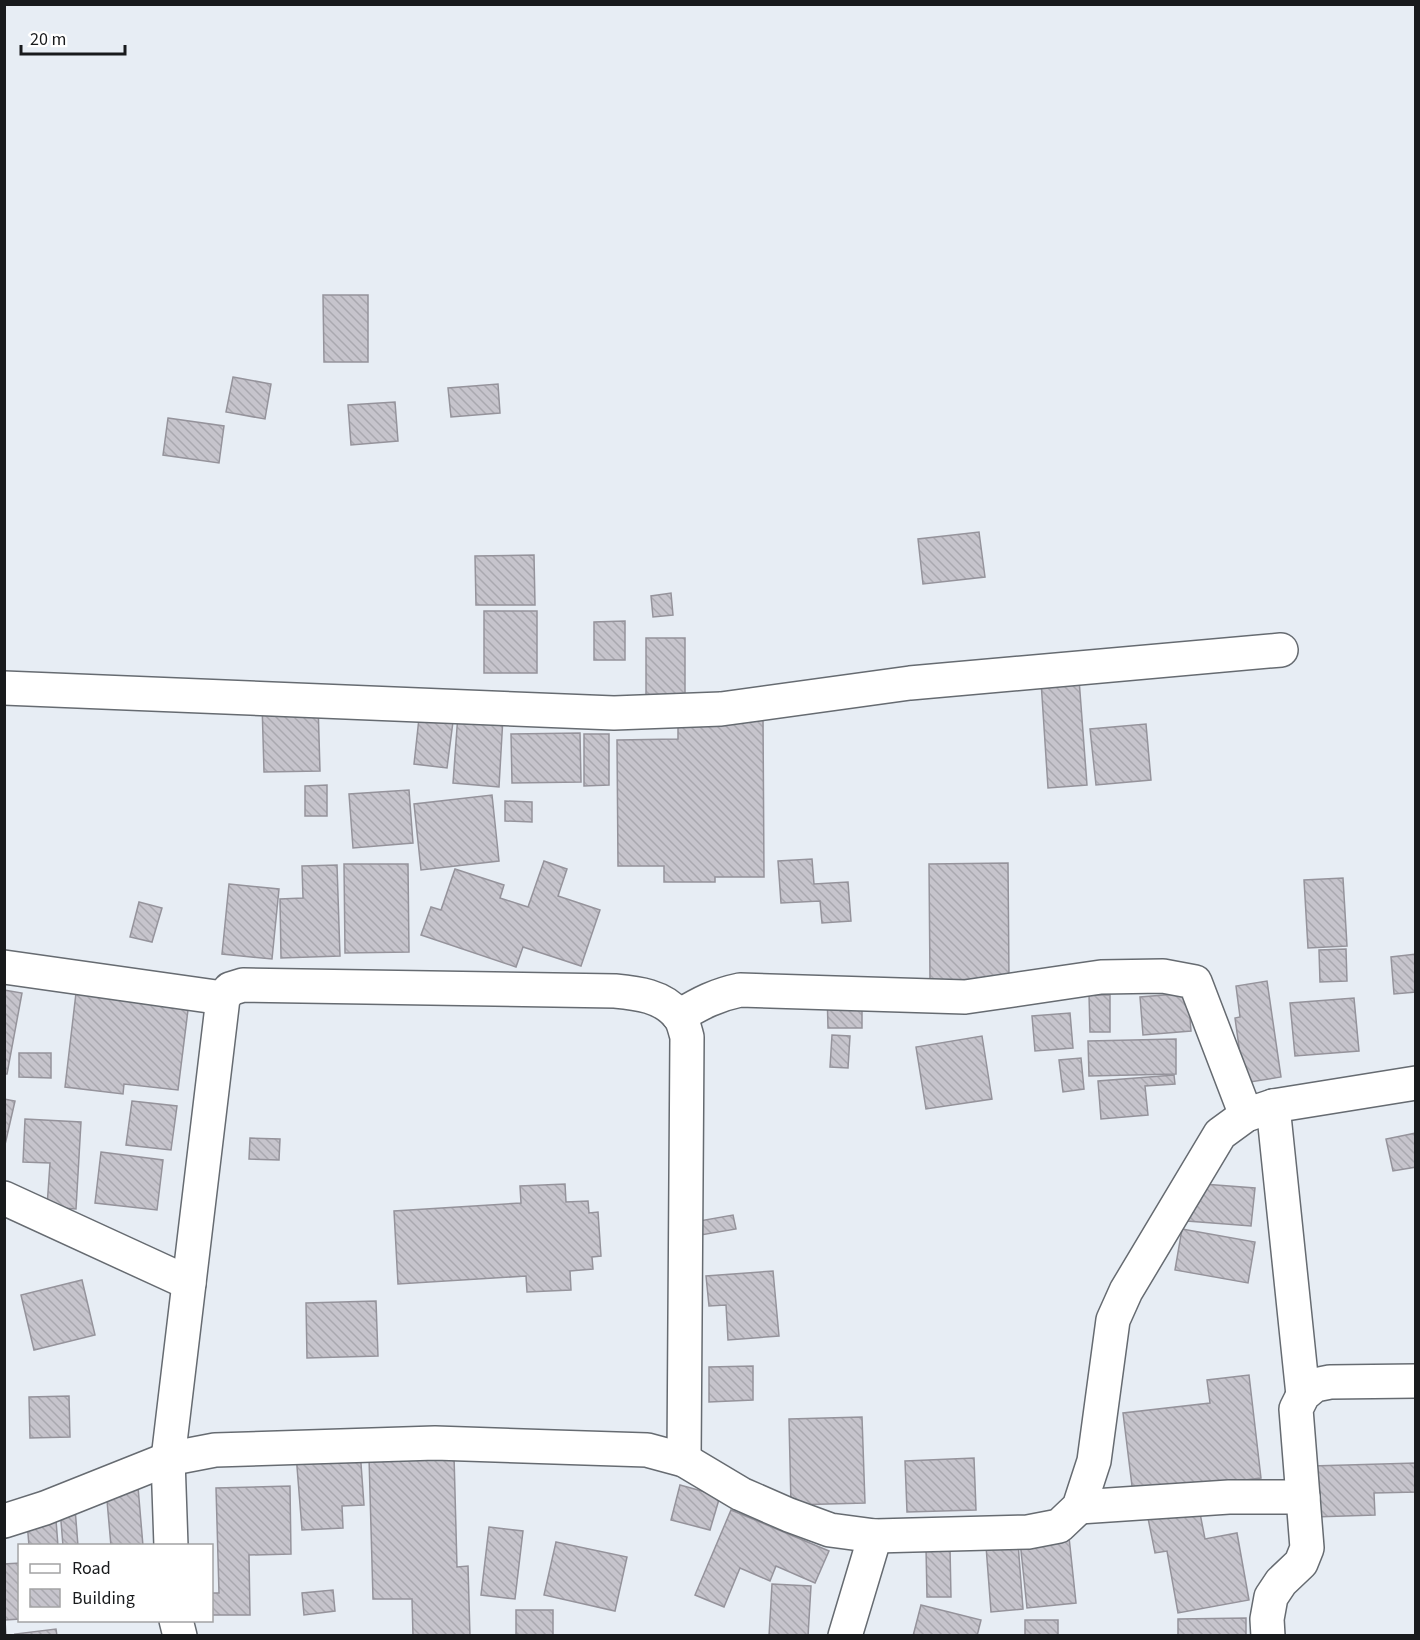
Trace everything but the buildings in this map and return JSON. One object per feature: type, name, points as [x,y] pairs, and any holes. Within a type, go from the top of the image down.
[{"type":"street","points":[[4,688],[614,713],[721,709],[910,683],[1281,650]]},
{"type":"street","points":[[4,967],[223,999]]},
{"type":"street","points":[[680,1016],[708,999],[740,990],[965,997],[1101,977],[1163,976],[1195,982],[1259,1111],[1303,1395]]},
{"type":"street","points":[[171,1544],[168,1459],[223,999],[230,989],[243,985],[615,991],[642,994],[666,1005],[680,1016],[687,1037],[684,1460]]},
{"type":"street","points":[[4,1521],[45,1508],[168,1459],[214,1450],[435,1443],[647,1450],[684,1460],[741,1494],[789,1515],[830,1530],[875,1536],[1028,1532],[1059,1526],[1079,1507],[1094,1461],[1113,1320],[1126,1291],[1220,1134],[1259,1111],[1416,1083]]},
{"type":"street","points":[[4,1198],[189,1283]]},
{"type":"street","points":[[1268,1635],[1267,1619],[1271,1597],[1281,1582],[1301,1563],[1307,1548],[1296,1409],[1303,1395],[1315,1385],[1330,1382],[1416,1381]]},
{"type":"street","points":[[1079,1507],[1229,1497],[1303,1497]]},
{"type":"street","points":[[845,1635],[875,1536]]}]
